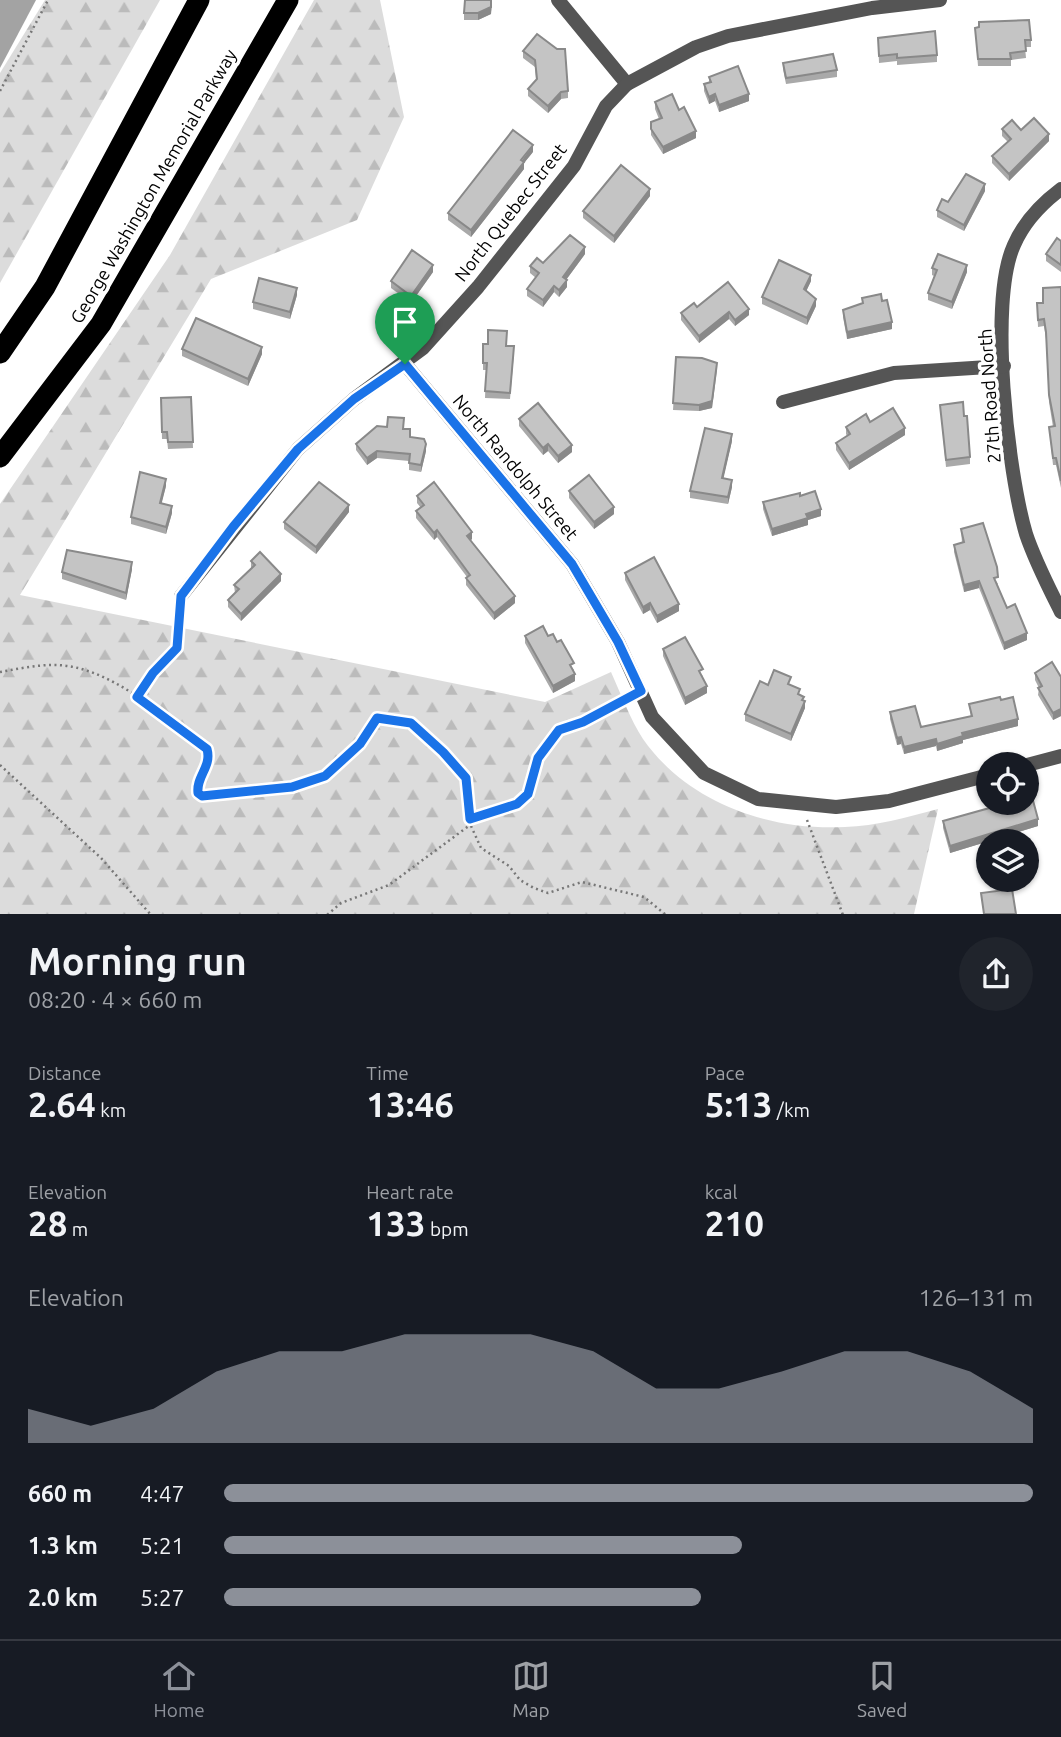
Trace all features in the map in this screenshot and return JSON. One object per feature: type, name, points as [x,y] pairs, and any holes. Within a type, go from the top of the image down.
[{"type":"highway","points":[[0,353],[45,287],[199,0]]},
{"type":"highway","name":"George Washington Memorial Parkway","points":[[0,457],[101,324],[288,0]]},
{"type":"street","points":[[558,0],[627,84]]},
{"type":"street","points":[[828,0],[833,15]]},
{"type":"street","name":"North Quebec Street","points":[[181,596],[298,449],[354,399],[405,364],[478,287],[574,166],[606,106],[627,84],[696,47],[766,27],[833,15],[868,4],[940,0]]},
{"type":"street","name":"27th Road North","points":[[1061,189],[1038,209],[1025,225],[1006,268],[1002,293],[1004,366],[1016,492],[1027,536],[1061,612]]},
{"type":"street","name":"North Randolph Street","points":[[405,364],[572,564],[618,642],[652,717],[704,774],[758,799],[836,807],[889,801],[976,778]]},
{"type":"street","points":[[783,402],[894,373],[1004,366]]},
{"type":"street","points":[[1039,762],[1061,756]]},
{"type":"path","points":[[0,90],[47,0]]},
{"type":"path","points":[[137,697],[153,673],[177,648],[181,596]]},
{"type":"path","points":[[0,672],[56,665],[103,677],[137,697],[207,749],[208,765],[197,786],[198,793],[202,796],[292,787],[325,776],[360,744],[377,718],[411,723],[443,752],[466,778],[470,825],[481,848],[503,861],[520,880],[548,894],[582,882],[644,897],[665,914]]},
{"type":"path","points":[[470,819],[517,804],[528,794],[538,758],[559,730],[583,722],[641,691]]},
{"type":"path","points":[[0,765],[101,858],[150,914]]},
{"type":"path","points":[[801,804],[843,914]]},
{"type":"path","points":[[328,914],[341,903],[389,885],[470,825]]},
{"type":"green space","points":[[45,0],[160,0],[0,283],[0,73]]},
{"type":"green space","points":[[314,0],[380,0],[404,117],[357,220],[211,279],[20,595],[545,702],[611,672],[638,731],[661,761],[707,796],[732,808],[760,818],[816,827],[868,825],[938,809],[914,914],[0,914],[0,504],[170,255]]},
{"type":"shaded area","points":[[0,0],[36,0],[0,68]]},
{"type":"building","points":[[465,0],[491,0],[491,7],[478,13],[464,13]]},
{"type":"building","points":[[1029,20],[1031,40],[1025,40],[1026,51],[1010,53],[1011,59],[978,59],[975,28],[979,27],[979,22]]},
{"type":"building","points":[[935,31],[937,55],[897,58],[897,54],[879,56],[878,38]]},
{"type":"building","points":[[537,34],[557,49],[565,49],[568,91],[561,92],[548,106],[528,89],[537,79],[535,60],[523,51]]},
{"type":"building","points":[[833,54],[837,70],[786,78],[783,63]]},
{"type":"building","points":[[738,66],[749,94],[719,105],[715,94],[709,97],[704,84],[711,82],[709,77]]},
{"type":"building","points":[[672,94],[679,110],[684,107],[696,131],[663,147],[651,129],[651,122],[662,118],[655,102]]},
{"type":"building","points":[[1034,118],[1049,134],[1009,174],[992,156],[1011,139],[1002,129],[1012,120],[1021,130]]},
{"type":"building","points":[[513,130],[533,145],[521,160],[524,162],[471,230],[448,213]]},
{"type":"building","points":[[621,165],[650,189],[614,236],[583,211]]},
{"type":"building","points":[[966,174],[985,184],[964,225],[937,210],[942,199],[948,202]]},
{"type":"building","points":[[570,235],[585,247],[563,277],[567,280],[559,290],[554,286],[543,300],[527,289],[539,273],[530,266],[537,258],[543,263]]},
{"type":"building","points":[[1057,238],[1061,241],[1061,265],[1046,254]]},
{"type":"building","points":[[412,250],[433,265],[411,296],[391,281]]},
{"type":"building","points":[[938,254],[967,265],[952,302],[928,293],[937,270],[932,268]]},
{"type":"building","points":[[779,260],[811,275],[804,289],[816,299],[807,318],[762,297]]},
{"type":"building","points":[[259,278],[297,288],[290,312],[253,302]]},
{"type":"building","points":[[728,282],[749,309],[735,320],[729,312],[699,336],[681,313],[694,303],[697,307]]},
{"type":"building","points":[[1061,287],[1061,481],[1056,458],[1053,458],[1049,427],[1055,426],[1049,395],[1046,332],[1044,319],[1038,320],[1037,303],[1043,303],[1043,288]]},
{"type":"building","points":[[881,294],[882,301],[887,300],[892,322],[847,332],[843,310],[863,303],[862,298]]},
{"type":"building","points":[[196,318],[262,347],[248,379],[182,349]]},
{"type":"building","points":[[488,330],[507,331],[506,346],[514,346],[510,393],[485,391],[487,363],[483,363],[483,344],[488,344]]},
{"type":"building","points":[[676,357],[702,358],[717,363],[712,401],[699,405],[673,403]]},
{"type":"building","points":[[191,397],[193,442],[168,442],[167,432],[162,432],[161,398]]},
{"type":"building","points":[[963,402],[964,416],[967,416],[970,457],[946,460],[940,405]]},
{"type":"building","points":[[538,403],[572,445],[558,456],[548,444],[543,448],[519,419]]},
{"type":"building","points":[[893,408],[905,428],[849,463],[836,443],[850,434],[846,427],[866,414],[870,422]]},
{"type":"building","points":[[388,417],[404,418],[403,429],[410,429],[410,437],[424,439],[426,444],[421,465],[409,463],[410,454],[377,451],[367,458],[356,444],[377,426],[387,427]]},
{"type":"building","points":[[705,428],[732,434],[722,478],[732,480],[728,497],[690,491]]},
{"type":"building","points":[[140,472],[166,479],[160,503],[172,506],[166,527],[131,517]]},
{"type":"building","points":[[589,475],[614,507],[594,522],[569,491]]},
{"type":"building","points":[[319,482],[349,505],[316,547],[284,522]]},
{"type":"building","points":[[434,482],[472,532],[467,536],[515,596],[494,613],[466,578],[470,575],[437,530],[434,533],[416,511],[424,505],[417,496]]},
{"type":"building","points":[[815,491],[821,509],[806,514],[808,518],[772,529],[763,502]]},
{"type":"building","points":[[983,523],[997,567],[998,577],[994,578],[1007,608],[1015,604],[1027,633],[1004,643],[979,581],[964,585],[954,545],[964,542],[961,529]]},
{"type":"building","points":[[67,550],[132,562],[126,593],[62,572]]},
{"type":"building","points":[[260,552],[281,574],[241,614],[228,600],[239,589],[234,585],[255,565],[251,561]]},
{"type":"building","points":[[654,557],[679,604],[657,616],[650,603],[643,607],[625,573]]},
{"type":"building","points":[[543,626],[548,636],[553,634],[557,642],[561,640],[574,663],[570,665],[575,674],[553,686],[525,636]]},
{"type":"building","points":[[685,637],[703,669],[699,671],[707,686],[685,698],[663,649]]},
{"type":"building","points":[[1052,662],[1061,677],[1061,709],[1053,713],[1038,688],[1042,686],[1035,673]]},
{"type":"building","points":[[774,670],[791,677],[788,684],[800,689],[798,694],[804,697],[802,700],[805,701],[791,734],[745,714],[760,681],[768,685]]},
{"type":"building","points":[[1000,697],[1001,700],[1013,697],[1018,719],[962,733],[963,736],[937,744],[936,739],[904,747],[901,737],[897,738],[890,712],[915,706],[921,727],[972,716],[969,704]]},
{"type":"building","points":[[976,812],[976,815],[1037,815],[1038,819],[1005,829],[976,829],[976,838],[950,846],[943,821]]},
{"type":"building","points":[[1012,892],[1016,914],[984,914],[981,893]]},
{"type":"route","points":[[405,364],[572,564],[618,642],[641,691],[598,715],[559,730],[538,758],[528,794],[517,804],[470,819],[466,778],[443,752],[411,723],[377,718],[360,744],[325,776],[292,787],[202,796],[198,793],[197,786],[208,765],[207,749],[137,697],[153,673],[177,648],[181,596],[233,527],[298,449],[354,399],[405,364]]}]
